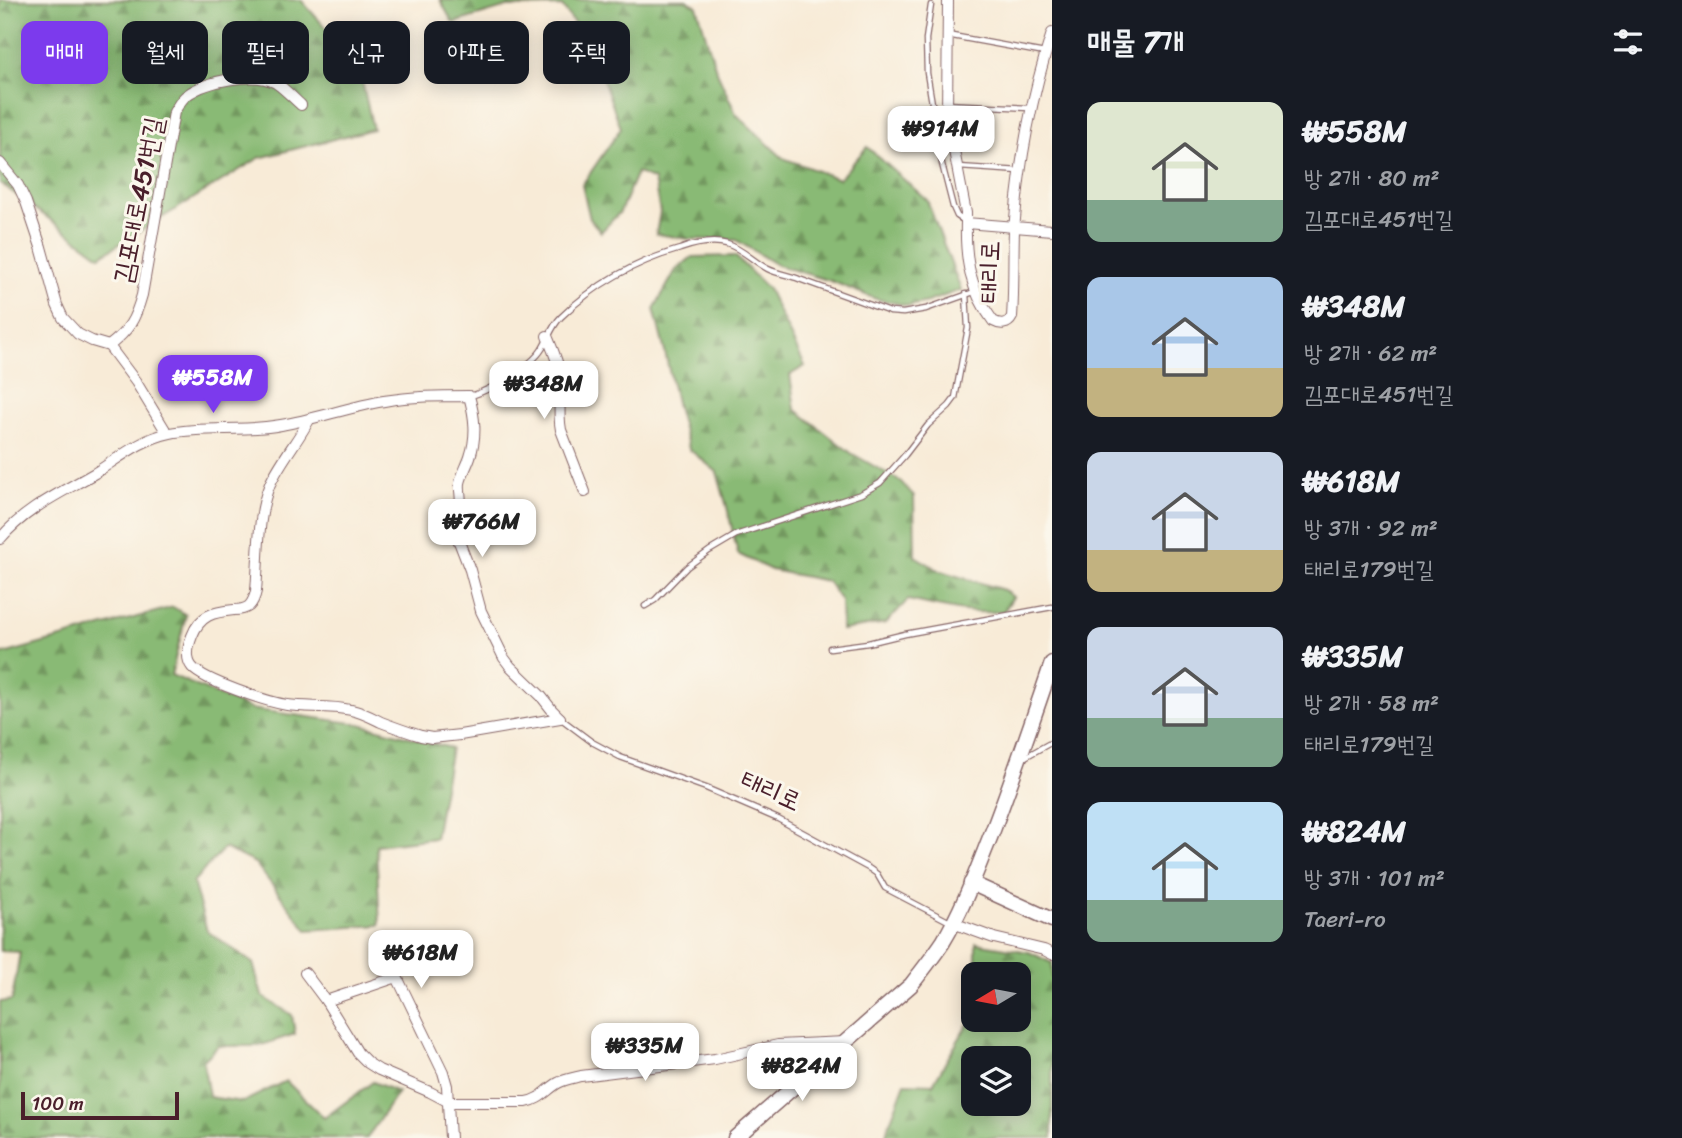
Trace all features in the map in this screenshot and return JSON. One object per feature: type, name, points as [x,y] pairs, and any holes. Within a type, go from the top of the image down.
[{"type":"street","name":"태리로","points":[[948,0],[946,104],[967,222],[971,293],[993,321],[1003,324],[1010,321],[1013,312],[1015,227],[1020,171],[1032,108],[1052,33]]},
{"type":"street","name":"김포대로451번길","points":[[109,346],[125,333],[136,314],[174,113],[184,97],[201,86],[259,77],[276,83],[301,105]]},
{"type":"street","points":[[0,163],[18,185],[26,202],[63,318],[78,334],[109,346],[136,382],[167,433]]},
{"type":"street","name":"태리로","points":[[967,222],[1052,230]]},
{"type":"street","points":[[547,336],[560,376],[561,430],[585,492]]},
{"type":"street","points":[[0,539],[47,499],[130,449],[167,433],[261,428],[309,420],[361,405],[398,399],[469,396],[474,416],[475,438],[460,482],[461,502],[453,519],[453,526],[470,570],[481,611],[504,658],[560,718]]},
{"type":"street","points":[[309,420],[276,473],[266,496],[253,600],[249,606],[242,609],[217,612],[202,621],[188,650],[192,667],[210,679],[261,698],[287,705],[353,710],[421,736],[460,735],[560,718]]},
{"type":"street","points":[[736,1138],[911,985],[928,964],[953,923],[971,884],[1052,663]]},
{"type":"street","points":[[971,884],[1052,920]]},
{"type":"street","points":[[953,923],[1052,954]]},
{"type":"street","points":[[305,973],[326,1001],[353,1047],[368,1063],[449,1102],[526,1102],[538,1099],[556,1084],[582,1076],[715,1059],[778,1045],[846,1042]]},
{"type":"street","points":[[326,1001],[397,977],[443,1072],[449,1102],[450,1138]]},
{"type":"lane","points":[[931,5],[925,48],[932,111],[953,207],[957,216],[967,222]]},
{"type":"lane","points":[[947,35],[1046,53]]},
{"type":"lane","points":[[946,104],[1032,108]]},
{"type":"lane","points":[[957,167],[1020,171]]},
{"type":"lane","points":[[469,396],[498,383],[528,363],[543,347],[552,327],[560,318],[604,282],[643,261],[690,246],[716,242],[728,244],[769,270],[890,312],[926,309],[971,293],[968,328],[955,398],[928,425],[880,483],[861,494],[736,535],[687,567],[655,600],[645,606]]},
{"type":"lane","points":[[830,648],[1052,607]]},
{"type":"lane","name":"태리로","points":[[560,718],[620,757],[706,788],[789,824],[870,869],[877,874],[885,888],[953,923]]},
{"type":"lane","points":[[1018,761],[1052,742]]},
{"type":"green space","points":[[0,0],[301,0],[323,25],[323,84],[363,84],[373,129],[259,158],[100,256],[0,183]]},
{"type":"green space","points":[[440,0],[686,0],[697,6],[716,70],[736,114],[783,158],[839,179],[867,147],[927,200],[961,290],[909,306],[876,299],[831,281],[777,265],[736,240],[689,239],[656,234],[660,212],[654,180],[637,172],[620,212],[601,232],[590,219],[582,185],[621,128],[604,84],[630,84],[630,21],[572,21],[562,6],[507,7],[452,21]]},
{"type":"green space","points":[[735,256],[768,289],[805,366],[790,375],[795,409],[851,453],[900,481],[914,496],[915,556],[940,571],[1004,590],[1013,597],[1004,611],[968,611],[908,600],[886,623],[842,630],[841,601],[827,581],[771,570],[738,554],[717,472],[689,449],[654,309],[676,270],[692,257]]},
{"type":"green space","points":[[173,607],[186,615],[171,675],[250,709],[360,724],[451,748],[435,838],[376,845],[380,925],[307,930],[255,863],[224,848],[193,882],[207,931],[253,963],[262,996],[292,1015],[295,1034],[259,1046],[218,1046],[203,1061],[209,1097],[243,1102],[286,1081],[324,1118],[373,1082],[398,1092],[367,1138],[0,1138],[0,1002],[12,1000],[20,952],[0,951],[0,655]]},
{"type":"green space","points":[[976,943],[1029,952],[1052,963],[1052,1138],[886,1138],[905,1083],[933,1084],[963,1032],[1031,1032],[1031,962],[976,962]]}]
